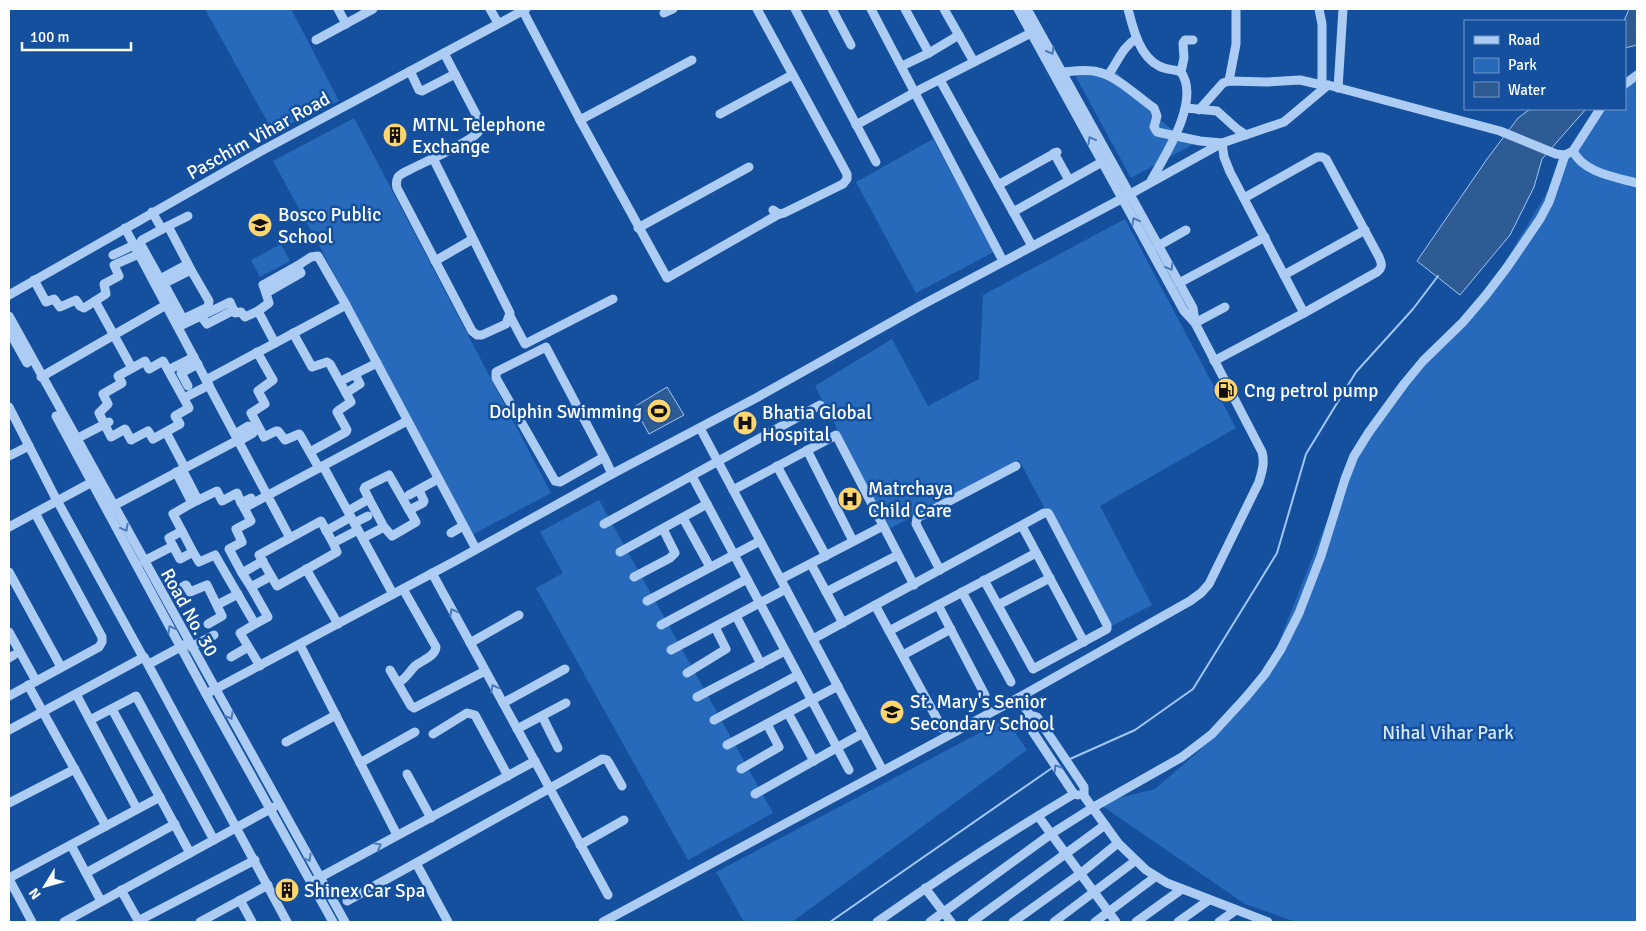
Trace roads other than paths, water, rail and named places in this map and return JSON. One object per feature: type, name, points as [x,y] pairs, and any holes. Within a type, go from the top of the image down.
[{"type":"street","points":[[338,9],[346,24]]},
{"type":"street","points":[[316,40],[373,9]]},
{"type":"street","points":[[490,9],[498,23]]},
{"type":"street","points":[[524,10],[580,120],[666,278],[776,212],[784,213],[843,184],[847,179],[847,174],[756,9]]},
{"type":"street","points":[[795,9],[876,162]]},
{"type":"street","points":[[832,9],[851,45]]},
{"type":"street","points":[[871,9],[1003,261]]},
{"type":"street","points":[[905,9],[929,52]]},
{"type":"street","points":[[944,9],[974,62]]},
{"type":"street","points":[[1018,9],[1102,162],[1158,246],[1179,283],[1193,308],[1195,323]]},
{"type":"street","points":[[603,922],[1018,698],[1190,601],[1201,593],[1208,584],[1259,482],[1264,460],[1262,452],[1195,323],[1184,311],[1063,72],[1027,9]]},
{"type":"street","points":[[1128,9],[1137,38],[1150,60],[1159,66],[1181,72]]},
{"type":"street","points":[[1229,81],[1236,44],[1236,9]]},
{"type":"street","points":[[1319,9],[1322,24],[1325,85]]},
{"type":"street","points":[[1338,88],[1343,9]]},
{"type":"street","name":"Paschim Vihar Road","points":[[9,295],[263,150],[524,10]]},
{"type":"street","points":[[856,125],[1031,33]]},
{"type":"street","points":[[902,66],[959,35]]},
{"type":"street","points":[[1108,75],[1127,45],[1137,38]]},
{"type":"street","points":[[1151,181],[1182,121],[1186,108],[1186,85],[1181,72],[1183,66],[1183,42],[1185,40],[1193,40]]},
{"type":"street","points":[[444,53],[479,120],[478,132],[473,138],[402,174],[396,183],[397,188],[474,334],[479,336],[504,326],[510,316]]},
{"type":"street","points":[[580,120],[692,60]]},
{"type":"street","points":[[1063,72],[1082,70],[1108,75],[1154,108],[1157,116],[1155,130],[1200,142],[1222,143]]},
{"type":"street","points":[[410,71],[419,90],[422,91],[455,74]]},
{"type":"street","points":[[720,114],[792,75]]},
{"type":"street","points":[[1626,83],[1637,75]]},
{"type":"street","points":[[940,80],[1032,246]]},
{"type":"street","points":[[1199,110],[1223,83],[1229,81],[1267,82],[1300,80],[1338,88],[1500,131],[1564,154],[1591,169],[1637,183]]},
{"type":"street","points":[[206,694],[476,550],[612,474],[700,428],[1222,143],[1284,122],[1325,85]]},
{"type":"street","points":[[1186,108],[1217,111],[1246,135]]},
{"type":"street","points":[[930,922],[1051,834],[1182,756],[1212,734],[1231,715],[1265,674],[1281,649],[1299,613],[1321,556],[1354,456],[1404,384],[1423,361],[1463,322],[1508,266],[1540,219],[1548,202],[1564,154],[1599,110]]},
{"type":"street","points":[[1222,143],[1224,157],[1304,313]]},
{"type":"street","points":[[998,185],[1055,152],[1070,180]]},
{"type":"street","points":[[1214,361],[1381,269],[1382,263],[1326,159],[1317,157],[1244,198]]},
{"type":"street","points":[[433,158],[525,344],[613,299]]},
{"type":"street","points":[[1013,212],[1102,162]]},
{"type":"street","points":[[638,228],[749,167]]},
{"type":"street","points":[[125,228],[139,254],[183,319],[208,307],[209,301],[189,267],[165,228],[152,212]]},
{"type":"street","points":[[188,216],[142,240],[140,243],[160,283],[166,305],[290,538]]},
{"type":"street","points":[[1158,246],[1186,230]]},
{"type":"street","points":[[1284,275],[1364,230]]},
{"type":"street","points":[[1179,283],[1265,237]]},
{"type":"street","points":[[436,261],[473,239]]},
{"type":"street","points":[[113,255],[134,245]]},
{"type":"street","points":[[34,280],[46,302],[54,299],[60,307],[75,300],[83,308],[107,294],[104,284],[119,276],[114,265],[139,254]]},
{"type":"street","points":[[178,328],[230,302],[235,313],[241,312],[244,317],[258,311],[269,303],[266,293],[301,273],[297,266],[311,257],[318,256],[476,550]]},
{"type":"street","points":[[160,283],[189,267]]},
{"type":"street","points":[[96,301],[132,368]]},
{"type":"street","points":[[41,377],[166,305]]},
{"type":"street","points":[[184,398],[257,352],[346,305]]},
{"type":"street","points":[[1195,323],[1224,307]]},
{"type":"street","points":[[258,311],[275,343]]},
{"type":"street","name":"Road No. 30","points":[[9,316],[76,440],[94,481],[113,506],[143,566]]},
{"type":"street","name":"Road No. 30","points":[[9,331],[11,341],[215,690],[275,807]]},
{"type":"street","points":[[293,333],[311,366],[314,368],[329,363],[351,402],[337,412],[356,448]]},
{"type":"street","points":[[604,457],[560,482],[555,481],[496,378],[496,372],[546,347],[604,457],[612,474]]},
{"type":"street","points":[[257,352],[273,380],[258,391],[265,404],[251,413],[255,427],[264,437],[278,431],[286,441],[299,434],[355,524],[393,594]]},
{"type":"street","points":[[168,370],[196,360]]},
{"type":"street","points":[[188,386],[181,374],[196,360]]},
{"type":"street","points":[[104,412],[109,425],[111,437],[125,429],[131,440],[148,431],[153,439],[180,424],[175,416],[189,408],[163,361],[149,369],[145,361],[118,376],[122,383],[103,394],[108,404],[99,412],[109,425]]},
{"type":"street","points":[[345,379],[376,363]]},
{"type":"street","points":[[346,393],[360,384],[355,374]]},
{"type":"street","points":[[604,524],[820,406]]},
{"type":"street","points":[[9,407],[58,502],[255,860],[287,922]]},
{"type":"street","points":[[243,505],[321,467],[407,421]]},
{"type":"street","points":[[76,440],[109,425]]},
{"type":"street","points":[[113,506],[237,438],[253,433],[255,427]]},
{"type":"street","points":[[700,428],[883,771]]},
{"type":"street","points":[[166,432],[195,502]]},
{"type":"street","points":[[310,452],[346,432]]},
{"type":"street","points":[[733,490],[836,435],[914,585]]},
{"type":"street","points":[[9,456],[29,446]]},
{"type":"street","points":[[807,450],[854,542]]},
{"type":"street","points":[[777,466],[826,556]]},
{"type":"street","points":[[940,570],[916,524],[917,518],[1016,466]]},
{"type":"street","points":[[389,475],[416,522],[391,536],[369,499],[365,487],[389,475]]},
{"type":"street","points":[[692,476],[849,770]]},
{"type":"street","points":[[410,495],[438,479]]},
{"type":"street","points":[[9,527],[94,481]]},
{"type":"street","points":[[255,624],[215,555],[199,562],[173,514],[217,490],[222,501],[237,494],[251,521],[236,529],[242,542],[229,549],[268,617],[240,633],[260,666]]},
{"type":"street","points":[[409,510],[424,503],[419,490]]},
{"type":"street","points":[[355,524],[369,499]]},
{"type":"street","points":[[620,552],[707,504]]},
{"type":"street","points":[[9,696],[98,647],[102,642],[102,637],[36,513]]},
{"type":"street","points":[[813,640],[1044,513],[1048,513],[1050,516],[1107,625],[1107,629],[1033,670],[984,580]]},
{"type":"street","points":[[333,543],[355,524],[368,516]]},
{"type":"street","points":[[683,518],[710,567]]},
{"type":"street","points":[[321,522],[337,552],[277,586],[259,555],[290,538],[321,522]]},
{"type":"street","points":[[326,531],[355,524],[384,527]]},
{"type":"street","points":[[450,533],[463,526]]},
{"type":"street","points":[[781,579],[883,526]]},
{"type":"street","points":[[1022,526],[1084,642]]},
{"type":"street","points":[[634,577],[670,558],[675,553],[662,529]]},
{"type":"street","points":[[182,532],[169,538],[180,559],[193,552]]},
{"type":"street","points":[[647,601],[760,540]]},
{"type":"street","points":[[143,566],[173,546]]},
{"type":"street","points":[[890,631],[1036,552]]},
{"type":"street","points":[[826,592],[898,554]]},
{"type":"street","points":[[242,573],[262,561]]},
{"type":"street","points":[[811,564],[843,623]]},
{"type":"street","points":[[306,569],[338,624]]},
{"type":"street","points":[[9,572],[61,667]]},
{"type":"street","points":[[432,573],[608,895]]},
{"type":"street","points":[[251,587],[271,576]]},
{"type":"street","points":[[998,605],[1050,578]]},
{"type":"street","points":[[661,624],[747,579]]},
{"type":"street","points":[[174,592],[186,586],[190,592],[207,585],[222,616],[208,624]]},
{"type":"street","points":[[398,684],[405,679],[416,665],[434,654],[436,647],[403,589]]},
{"type":"street","points":[[671,650],[786,589]]},
{"type":"street","points":[[962,592],[1011,682]]},
{"type":"street","points":[[217,605],[238,594]]},
{"type":"street","points":[[938,604],[985,695]]},
{"type":"street","points":[[875,605],[942,728]]},
{"type":"street","points":[[470,643],[519,615]]},
{"type":"street","points":[[736,616],[761,664]]},
{"type":"street","points":[[687,673],[726,649],[715,627]]},
{"type":"street","points":[[903,655],[951,630]]},
{"type":"street","points":[[9,632],[36,681]]},
{"type":"street","points":[[9,730],[76,694],[146,661],[214,635]]},
{"type":"street","name":"Road No. 30","points":[[187,645],[206,694],[275,807],[316,880],[344,922]]},
{"type":"street","points":[[300,645],[397,836]]},
{"type":"street","points":[[231,657],[248,647]]},
{"type":"street","points":[[697,697],[785,651]]},
{"type":"street","points":[[503,703],[565,669]]},
{"type":"street","points":[[390,670],[411,706],[417,708],[485,670]]},
{"type":"street","points":[[714,720],[798,675]]},
{"type":"street","points":[[28,686],[106,826]]},
{"type":"street","points":[[727,745],[838,686]]},
{"type":"street","points":[[76,694],[137,809]]},
{"type":"street","points":[[90,720],[136,696],[214,840]]},
{"type":"street","points":[[1018,698],[1030,715],[1037,716],[1084,787],[1084,796],[1092,808],[1118,843],[1135,860],[1156,877],[1263,922]]},
{"type":"street","points":[[517,730],[566,703]]},
{"type":"street","points":[[112,709],[190,853]]},
{"type":"street","points":[[434,734],[467,713],[472,713],[508,776]]},
{"type":"street","points":[[788,713],[814,761]]},
{"type":"street","points":[[286,742],[336,715]]},
{"type":"street","points":[[1030,715],[1027,723],[1043,748],[1072,791],[1084,796]]},
{"type":"street","points":[[542,716],[558,748]]},
{"type":"street","points":[[740,769],[779,747],[767,724]]},
{"type":"street","points":[[360,763],[415,732]]},
{"type":"street","points":[[755,794],[863,733]]},
{"type":"street","points":[[347,900],[416,864],[602,760],[607,760],[622,786]]},
{"type":"street","points":[[316,880],[534,761]]},
{"type":"street","points":[[9,803],[75,769]]},
{"type":"street","points":[[407,774],[430,818]]},
{"type":"street","points":[[878,922],[925,888],[1038,816],[1072,791]]},
{"type":"street","points":[[32,922],[9,879],[160,797]]},
{"type":"street","points":[[64,922],[275,807]]},
{"type":"street","points":[[1038,816],[1116,922]]},
{"type":"street","points":[[580,845],[624,820]]},
{"type":"street","points":[[86,872],[174,824]]},
{"type":"street","points":[[972,922],[1105,825]]},
{"type":"street","points":[[1013,922],[1080,874],[1118,843]]},
{"type":"street","points":[[71,845],[101,901]]},
{"type":"street","points":[[121,890],[138,922],[255,860]]},
{"type":"street","points":[[1054,922],[1135,860]]},
{"type":"street","points":[[416,864],[448,922]]},
{"type":"street","points":[[1095,922],[1156,877]]},
{"type":"street","name":"Road No. 30","points":[[316,880],[333,922]]},
{"type":"street","points":[[200,922],[268,885]]},
{"type":"street","points":[[925,888],[951,922]]},
{"type":"street","points":[[1136,922],[1182,889]]},
{"type":"street","points":[[240,900],[252,922]]},
{"type":"street","points":[[1178,922],[1209,900]]},
{"type":"street","points":[[1219,922],[1236,910]]},
{"type":"water","points":[[1629,9],[1637,9],[1637,45],[1626,48],[1626,20],[1624,20]]},
{"type":"water","points":[[1529,110],[1585,110],[1542,159],[1534,187],[1510,235],[1460,295],[1417,261],[1487,159],[1518,118]]},
{"type":"water","name":"Dolphin Swimming","points":[[667,387],[684,415],[649,434],[634,407]]},
{"type":"waterway","points":[[1070,759],[1135,730],[1193,689],[1277,553],[1306,454],[1356,372],[1413,309],[1438,276]]},
{"type":"waterway","points":[[830,922],[1052,768]]},
{"type":"place","name":"MTNL Telephone Exchange","points":[[395,135]]},
{"type":"place","name":"Bosco Public School","points":[[260,225]]},
{"type":"place","name":"Cng petrol pump","points":[[1226,390]]},
{"type":"place","name":"Dolphin Swimming","points":[[659,411]]},
{"type":"place","name":"Bhatia Global Hospital","points":[[745,423]]},
{"type":"place","name":"Matrchaya Child Care","points":[[850,499]]},
{"type":"place","name":"St. Mary's Senior Secondary School","points":[[892,712]]},
{"type":"place","name":"Shinex Car Spa","points":[[287,890]]},
{"type":"park label","name":"Nihal Vihar Park","points":[[1448,732]]}]
